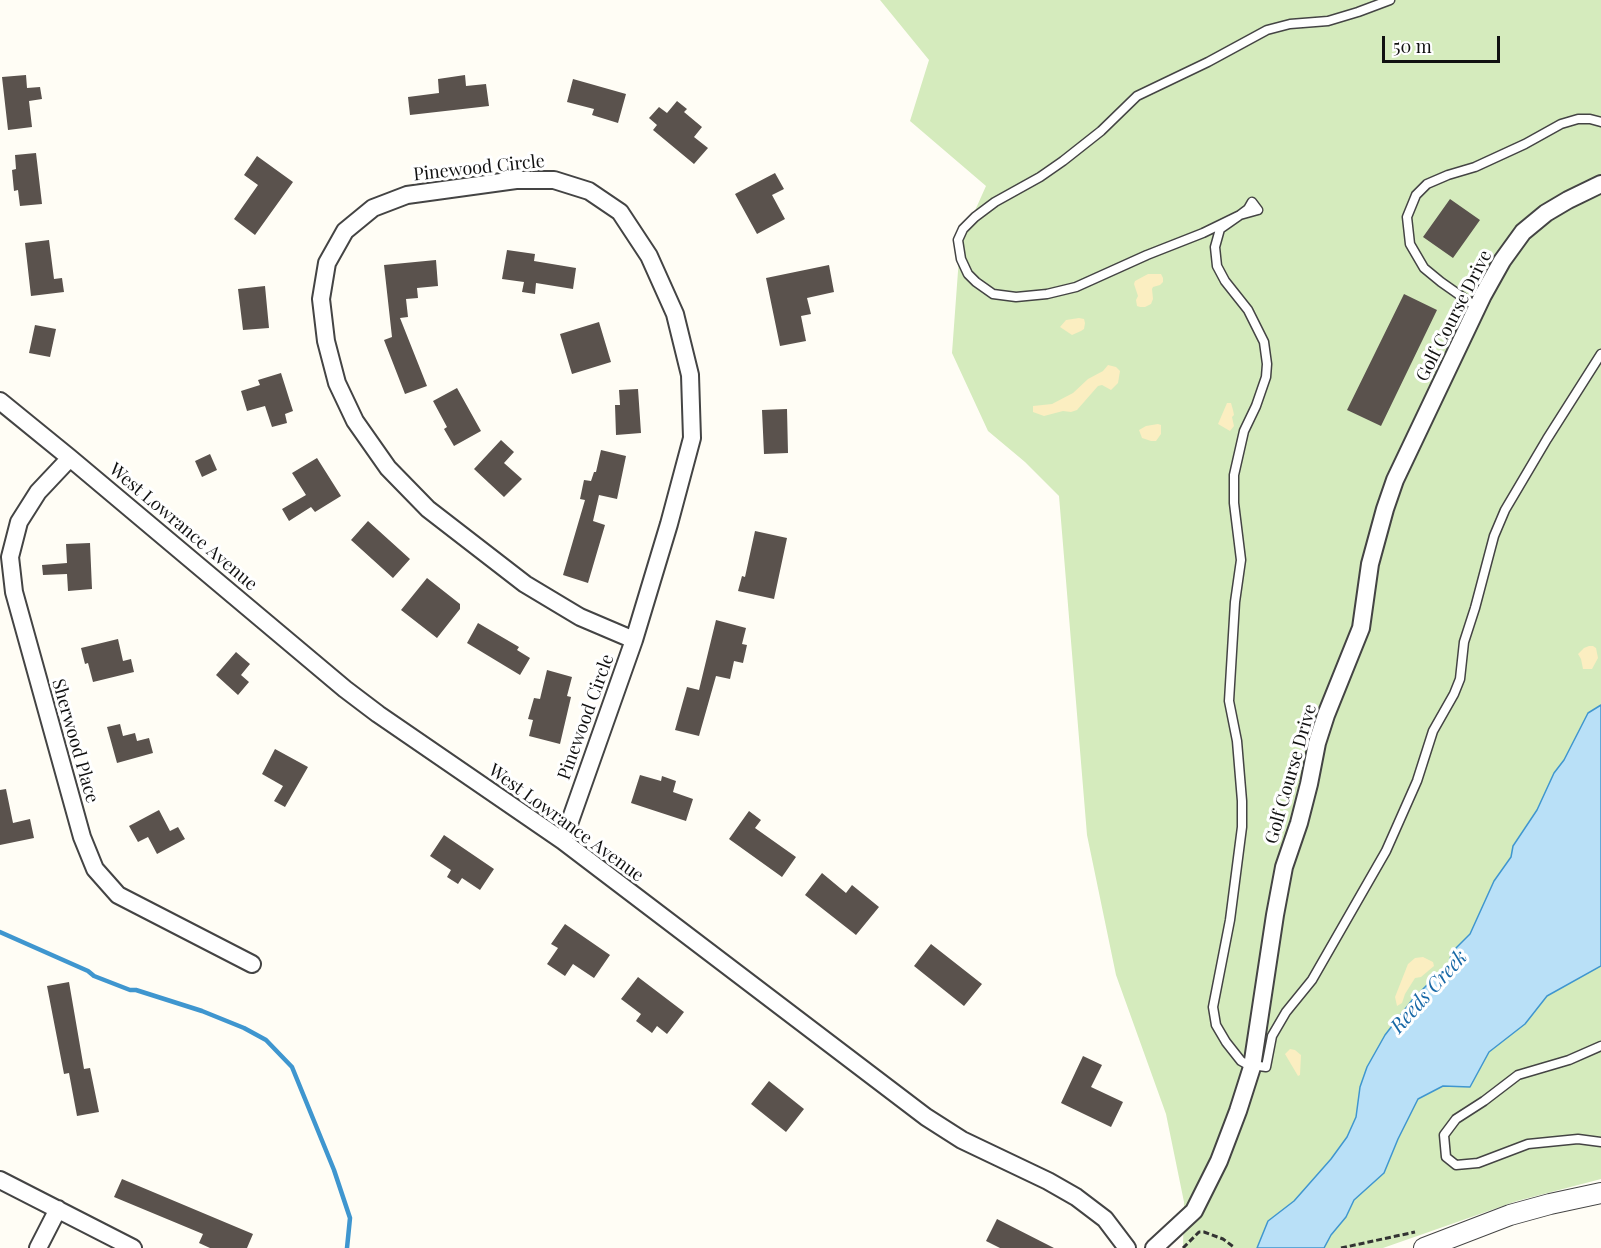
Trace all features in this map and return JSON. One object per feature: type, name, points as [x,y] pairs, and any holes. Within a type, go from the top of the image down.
[{"type":"street","name":"Pinewood Circle","points":[[563,841],[634,640],[692,438],[690,375],[675,314],[649,256],[620,212],[589,191],[554,180],[516,180],[407,195],[373,208],[345,231],[327,263],[321,299],[328,352],[337,382],[355,422],[388,468],[428,509],[525,584],[580,617],[634,640]]},
{"type":"street","name":"Golf Course Drive","points":[[1154,1248],[1194,1211],[1219,1161],[1238,1111],[1252,1066],[1284,867],[1310,784],[1317,743],[1326,715],[1361,628],[1370,564],[1395,480],[1502,261],[1523,232],[1546,213],[1601,184]]},
{"type":"street","name":"West Lowrance Avenue","points":[[0,401],[378,714],[563,841],[926,1117],[962,1140],[1076,1197],[1105,1219],[1127,1248]]},
{"type":"street","name":"Sherwood Place","points":[[70,458],[38,492],[19,522],[10,556],[14,592],[82,837],[95,869],[118,895],[252,964]]},
{"type":"street","points":[[0,1180],[132,1248]]},
{"type":"street","points":[[1424,1248],[1510,1215],[1601,1193]]},
{"type":"street","points":[[38,1248],[58,1209]]},
{"type":"lane","points":[[1390,0],[1328,21],[1290,24],[1267,30],[1208,62],[1137,96],[1101,131],[1063,161],[1040,177],[995,202],[975,217],[963,229],[958,240],[961,259],[976,282],[993,294],[1016,297],[1047,294],[1076,287],[1203,233],[1239,215],[1220,229],[1215,247],[1217,266],[1248,310],[1264,342],[1267,364],[1266,377],[1244,431],[1234,475],[1234,503],[1241,560],[1235,602],[1229,701],[1237,741],[1242,827],[1230,920],[1213,1007],[1216,1025],[1241,1061],[1252,1066],[1266,1067],[1272,1036],[1286,1012],[1312,980],[1386,851],[1417,781],[1433,731],[1460,680],[1464,642],[1494,536],[1505,510],[1601,354]]},
{"type":"lane","points":[[1478,308],[1424,268],[1410,244],[1407,217],[1416,195],[1427,184],[1475,167],[1561,124],[1578,119],[1601,122]]},
{"type":"lane","points":[[1601,1046],[1569,1060],[1518,1075],[1456,1119],[1444,1136],[1446,1157],[1456,1165],[1478,1163],[1528,1144],[1578,1139],[1601,1142]]},
{"type":"path","points":[[1183,1248],[1199,1232],[1223,1239],[1236,1248]]},
{"type":"green space","points":[[880,0],[1601,0],[1601,1179],[1517,1201],[1383,1248],[1183,1248],[1184,1202],[1166,1114],[1116,975],[1087,835],[1059,496],[1025,462],[988,431],[952,353],[960,244],[986,186],[910,121],[929,60]]},
{"type":"sand","points":[[1148,274],[1161,274],[1163,282],[1153,287],[1151,304],[1140,307],[1137,306],[1138,296],[1134,284],[1135,281]]},
{"type":"sand","points":[[1084,319],[1085,323],[1081,331],[1072,335],[1060,327],[1066,320]]},
{"type":"sand","points":[[1108,365],[1120,371],[1118,383],[1111,390],[1102,385],[1098,386],[1077,410],[1071,412],[1063,411],[1044,416],[1033,412],[1033,406],[1052,404],[1073,393]]},
{"type":"sand","points":[[1227,403],[1231,403],[1234,415],[1232,417],[1234,426],[1230,431],[1218,424]]},
{"type":"sand","points":[[1161,425],[1161,434],[1156,441],[1142,438],[1139,430]]},
{"type":"sand","points":[[1589,646],[1596,648],[1598,658],[1592,669],[1583,669],[1578,654]]},
{"type":"sand","points":[[1423,957],[1433,962],[1434,966],[1421,977],[1415,978],[1402,1003],[1397,1006],[1395,997],[1408,964],[1415,958]]},
{"type":"sand","points":[[1290,1049],[1301,1055],[1300,1075],[1298,1076],[1285,1054]]},
{"type":"water","name":"Reeds Creek","points":[[1601,705],[1601,966],[1547,996],[1525,1024],[1489,1052],[1470,1087],[1443,1086],[1418,1099],[1384,1173],[1354,1200],[1346,1217],[1331,1235],[1324,1248],[1257,1248],[1268,1221],[1294,1201],[1347,1137],[1356,1117],[1360,1087],[1367,1067],[1385,1035],[1413,999],[1449,963],[1452,952],[1470,934],[1494,881],[1511,857],[1513,846],[1537,810],[1554,773],[1564,760],[1588,713]]},
{"type":"building","points":[[26,75],[27,88],[40,87],[42,99],[29,101],[32,127],[8,130],[2,77]]},
{"type":"building","points":[[465,75],[466,86],[486,84],[489,106],[410,115],[408,97],[439,93],[438,79]]},
{"type":"building","points":[[573,79],[626,94],[618,123],[592,115],[594,109],[567,102]]},
{"type":"building","points":[[677,101],[687,109],[684,112],[702,127],[694,137],[708,148],[694,164],[653,130],[657,125],[649,118],[659,107],[667,113]]},
{"type":"building","points":[[36,153],[42,204],[20,206],[18,190],[14,191],[12,170],[16,169],[15,155]]},
{"type":"building","points":[[257,156],[293,182],[255,235],[234,219],[258,185],[244,175]]},
{"type":"building","points":[[775,173],[784,189],[772,195],[785,219],[757,234],[735,194]]},
{"type":"building","points":[[1450,199],[1480,220],[1453,258],[1423,237]]},
{"type":"building","points":[[49,240],[54,279],[62,278],[64,292],[31,296],[25,243]]},
{"type":"building","points":[[507,250],[535,254],[534,261],[576,268],[573,289],[536,283],[535,294],[522,292],[524,282],[502,279]]},
{"type":"building","points":[[436,260],[438,286],[417,288],[418,298],[406,299],[408,317],[400,318],[427,386],[405,394],[384,340],[392,337],[384,265]]},
{"type":"building","points":[[829,265],[834,292],[807,298],[811,314],[801,316],[806,341],[780,346],[766,278]]},
{"type":"building","points":[[265,286],[269,328],[243,330],[238,289]]},
{"type":"building","points":[[1404,294],[1437,310],[1381,426],[1347,410]]},
{"type":"building","points":[[599,322],[611,362],[572,374],[560,334]]},
{"type":"building","points":[[35,325],[56,329],[50,357],[29,353]]},
{"type":"building","points":[[281,373],[293,411],[285,414],[287,423],[272,427],[265,406],[247,411],[241,391],[260,385],[258,380]]},
{"type":"building","points":[[457,388],[481,431],[454,446],[444,429],[447,427],[433,401]]},
{"type":"building","points":[[638,389],[641,433],[616,435],[615,405],[620,405],[619,390]]},
{"type":"building","points":[[787,409],[788,453],[764,454],[762,410]]},
{"type":"building","points":[[501,440],[514,452],[504,463],[522,479],[504,497],[474,469]]},
{"type":"building","points":[[601,450],[626,456],[617,499],[599,495],[593,521],[605,525],[588,583],[563,575],[585,500],[580,499],[584,480],[591,481],[596,472]]},
{"type":"building","points":[[210,454],[217,470],[202,477],[195,461]]},
{"type":"building","points":[[317,458],[341,496],[315,512],[311,507],[289,521],[282,509],[306,495],[292,473]]},
{"type":"building","points":[[368,521],[410,559],[393,578],[351,540]]},
{"type":"building","points":[[755,531],[787,538],[774,599],[738,591],[742,576],[745,577]]},
{"type":"building","points":[[90,543],[92,589],[68,591],[67,574],[43,575],[42,565],[67,563],[66,544]]},
{"type":"building","points":[[427,578],[460,604],[460,609],[437,638],[401,610]]},
{"type":"building","points":[[716,620],[746,628],[742,644],[747,645],[743,663],[734,661],[730,679],[716,676],[699,736],[675,730],[687,687],[699,690]]},
{"type":"building","points":[[478,623],[519,647],[517,650],[530,658],[520,675],[467,643]]},
{"type":"building","points":[[118,639],[123,661],[131,659],[134,672],[93,682],[81,648]]},
{"type":"building","points":[[236,652],[250,664],[241,675],[249,682],[238,695],[216,675]]},
{"type":"building","points":[[547,670],[572,677],[567,696],[571,697],[560,744],[529,736],[533,720],[528,719],[534,698],[540,699]]},
{"type":"building","points":[[120,724],[123,736],[135,733],[137,741],[149,738],[153,753],[117,763],[107,727]]},
{"type":"building","points":[[275,749],[308,767],[285,807],[274,801],[283,786],[262,774]]},
{"type":"building","points":[[640,775],[661,781],[662,776],[676,781],[673,792],[693,799],[686,821],[631,803]]},
{"type":"building","points":[[6,789],[13,823],[30,819],[34,838],[0,845],[0,790]]},
{"type":"building","points":[[159,810],[170,831],[178,827],[185,839],[157,854],[148,837],[138,842],[129,826]]},
{"type":"building","points":[[749,811],[761,820],[755,828],[796,857],[782,877],[729,839]]},
{"type":"building","points":[[444,835],[494,869],[480,890],[462,878],[458,884],[447,877],[451,870],[430,856]]},
{"type":"building","points":[[822,873],[846,893],[852,885],[879,907],[856,935],[805,895]]},
{"type":"building","points":[[565,924],[610,955],[594,978],[573,964],[565,976],[547,964],[558,948],[551,944]]},
{"type":"building","points":[[931,944],[982,984],[964,1006],[914,966]]},
{"type":"building","points":[[638,977],[684,1012],[667,1034],[657,1026],[652,1033],[636,1021],[641,1014],[621,999]]},
{"type":"building","points":[[69,982],[84,1069],[90,1068],[99,1112],[77,1116],[69,1073],[64,1074],[47,986]]},
{"type":"building","points":[[1083,1056],[1102,1065],[1091,1087],[1123,1102],[1111,1127],[1061,1103]]},
{"type":"building","points":[[769,1081],[804,1109],[786,1132],[751,1104]]},
{"type":"building","points":[[122,1179],[253,1234],[247,1248],[210,1248],[199,1243],[203,1234],[114,1197]]},
{"type":"building","points":[[997,1219],[1054,1248],[1000,1248],[986,1241]]},
{"type":"waterway","points":[[0,932],[88,971],[94,976],[130,990],[202,1011],[244,1028],[266,1040],[292,1067],[334,1170],[350,1218],[347,1248]]}]
